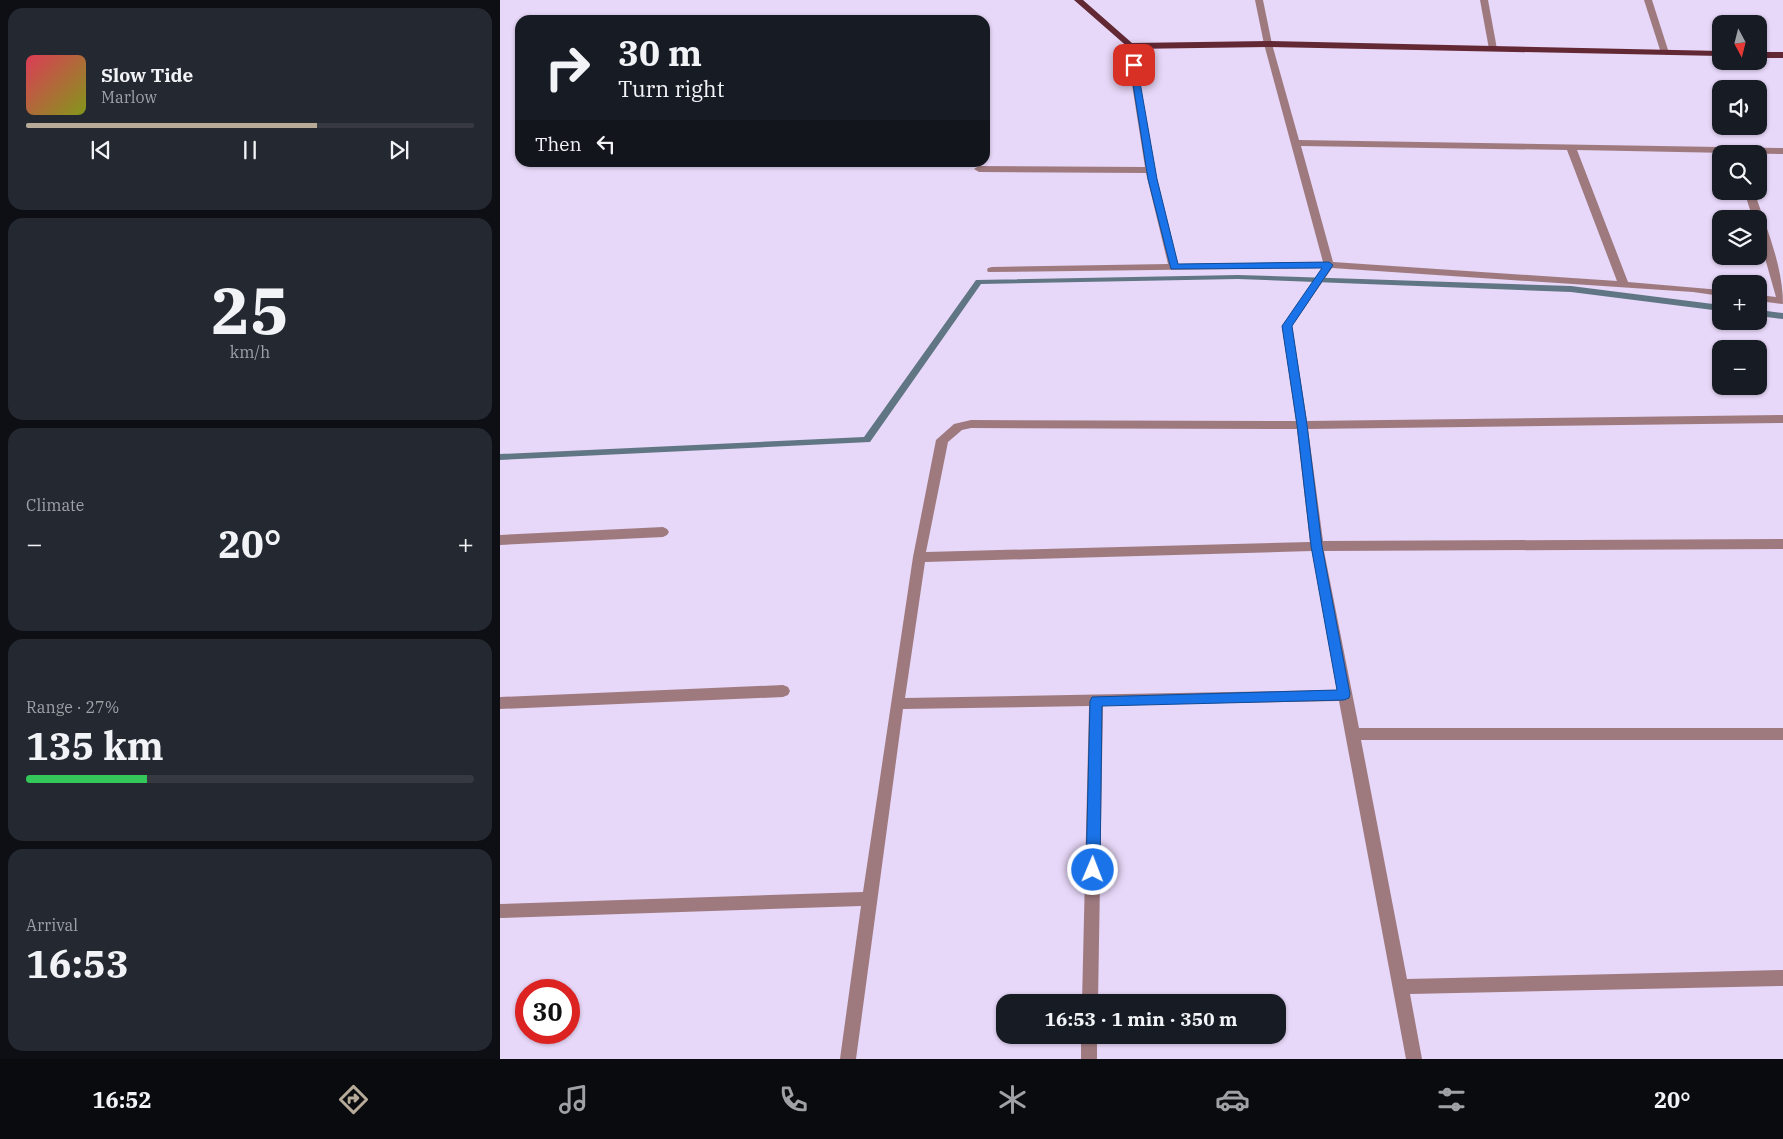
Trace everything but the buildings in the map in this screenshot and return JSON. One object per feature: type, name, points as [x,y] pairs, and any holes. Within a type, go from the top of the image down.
[{"type":"main road","points":[[1078,0],[1130,46],[1268,44],[1712,54]]},
{"type":"main road","points":[[1768,55],[1783,56]]},
{"type":"street","points":[[1259,0],[1268,44],[1329,265]]},
{"type":"street","points":[[1484,0],[1493,49]]},
{"type":"street","points":[[1648,0],[1665,53]]},
{"type":"street","points":[[1130,46],[1151,170],[1174,267]]},
{"type":"street","points":[[1296,143],[1712,151]]},
{"type":"street","points":[[1570,148],[1624,285]]},
{"type":"street","points":[[1767,152],[1783,152]]},
{"type":"street","points":[[979,169],[1151,170]]},
{"type":"street","points":[[1767,248],[1782,301],[1767,299]]},
{"type":"street","points":[[1329,265],[1287,326],[1317,546],[1414,1059]]},
{"type":"street","points":[[992,270],[1329,265],[1712,292]]},
{"type":"street","points":[[848,1059],[896,704],[919,557],[942,440],[958,427],[971,424],[1302,425],[1783,419]]},
{"type":"street","points":[[500,540],[663,532]]},
{"type":"street","points":[[919,557],[1317,546],[1783,544]]},
{"type":"street","points":[[500,703],[783,691]]},
{"type":"street","points":[[896,704],[1344,694]]},
{"type":"street","points":[[1090,994],[1096,701]]},
{"type":"street","points":[[1352,734],[1783,734]]},
{"type":"street","points":[[500,911],[870,900]]},
{"type":"street","points":[[1401,987],[1783,978]]},
{"type":"street","points":[[1089,1044],[1089,1059]]},
{"type":"waterway","points":[[500,457],[867,440],[979,282],[1238,277],[1571,289],[1712,307]]},
{"type":"waterway","points":[[1767,314],[1783,316]]},
{"type":"route","points":[[1093,870],[1096,701],[1344,694],[1317,546],[1287,326],[1329,265],[1174,267],[1152,179],[1134,65]]}]
